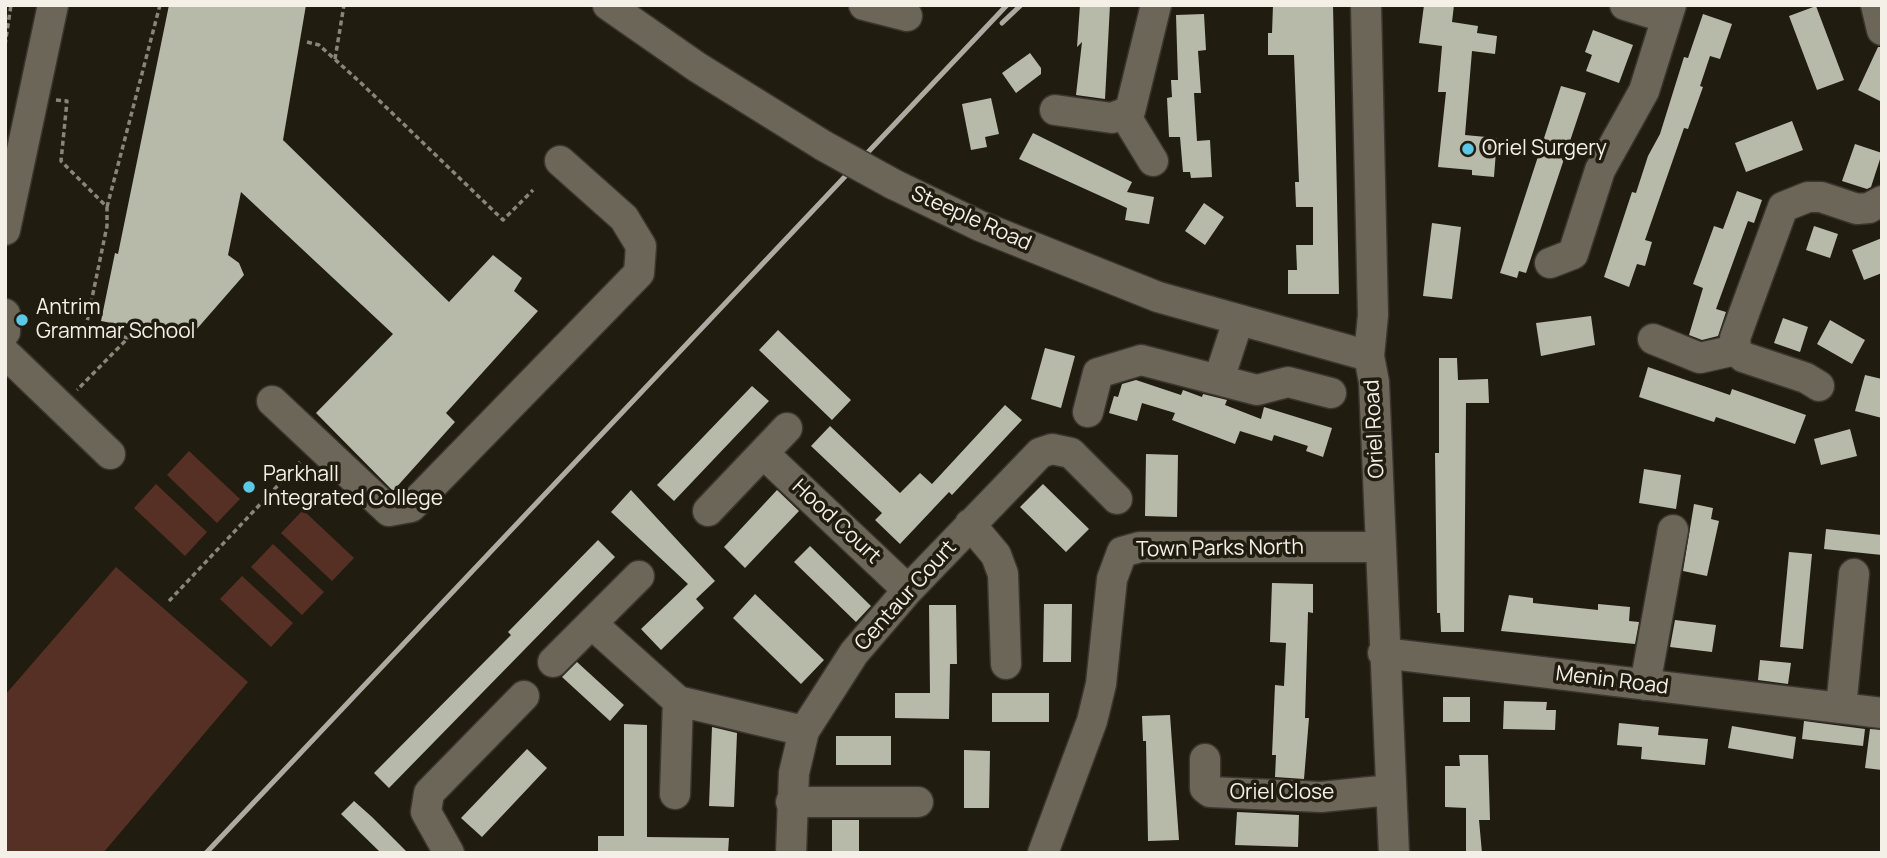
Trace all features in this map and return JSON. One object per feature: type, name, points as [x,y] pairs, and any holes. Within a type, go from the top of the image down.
[{"type":"street","points":[[5,154],[36,5]]},
{"type":"street","points":[[5,230],[52,5]]},
{"type":"street","name":"Steeple Road","points":[[608,5],[697,67],[824,146],[892,184],[981,226],[1087,271],[1238,321],[1369,356]]},
{"type":"street","points":[[864,5],[907,16]]},
{"type":"street","points":[[1055,110],[1101,118],[1125,115],[1134,104],[1156,5]]},
{"type":"street","name":"Oriel Road","points":[[1366,5],[1373,315],[1369,356],[1374,382],[1383,653],[1394,853]]},
{"type":"street","points":[[1550,263],[1573,254],[1600,170],[1639,103],[1669,12],[1625,5]]},
{"type":"street","points":[[1877,5],[1882,30]]},
{"type":"street","points":[[1125,115],[1153,161]]},
{"type":"street","points":[[272,401],[390,512],[411,507],[639,273],[641,246],[624,218],[560,162]]},
{"type":"street","points":[[1819,386],[1806,378],[1743,358],[1736,350],[1735,338],[1783,207],[1808,197],[1821,197],[1857,209],[1869,208],[1882,201]]},
{"type":"street","points":[[5,314],[5,332]]},
{"type":"street","points":[[1219,379],[1238,321]]},
{"type":"street","points":[[1653,339],[1700,358],[1736,350]]},
{"type":"street","points":[[5,353],[110,454]]},
{"type":"street","points":[[1088,412],[1098,373],[1141,360],[1257,390],[1288,382],[1331,393]]},
{"type":"street","points":[[708,511],[787,428]]},
{"type":"street","name":"Centaur Court","points":[[791,853],[791,802],[797,750],[804,730],[841,670],[908,590],[1030,460],[1052,449],[1071,453],[1117,499]]},
{"type":"street","name":"Hood Court","points":[[764,454],[908,590]]},
{"type":"street","points":[[970,524],[996,555],[1003,574],[1006,664]]},
{"type":"street","points":[[1645,685],[1673,530]]},
{"type":"street","name":"Town Parks North","points":[[1043,853],[1092,721],[1101,684],[1112,579],[1122,552],[1140,547],[1380,547]]},
{"type":"street","points":[[1841,708],[1854,574]]},
{"type":"street","points":[[553,662],[639,576]]},
{"type":"street","points":[[592,624],[678,701],[804,730]]},
{"type":"street","name":"Menin Road","points":[[1383,653],[1882,713]]},
{"type":"street","points":[[449,853],[426,812],[429,793],[524,696]]},
{"type":"street","points":[[675,794],[678,701]]},
{"type":"street","name":"Oriel Close","points":[[1205,759],[1205,784],[1210,792],[1321,797],[1390,790]]},
{"type":"street","points":[[791,802],[918,802]]},
{"type":"path","points":[[5,46],[11,5]]},
{"type":"path","points":[[66,385],[74,393],[128,338],[86,327],[107,226],[107,207],[160,5]]},
{"type":"path","points":[[335,60],[344,5]]},
{"type":"path","points":[[307,41],[319,45],[503,220],[533,190]]},
{"type":"path","points":[[34,96],[67,102],[61,161],[107,207]]},
{"type":"path","points":[[169,601],[318,444]]},
{"type":"shaded area","points":[[189,451],[240,499],[217,523],[167,475]]},
{"type":"shaded area","points":[[156,484],[207,532],[185,556],[134,508]]},
{"type":"shaded area","points":[[303,510],[354,558],[332,581],[281,533]]},
{"type":"shaded area","points":[[273,544],[324,592],[302,615],[251,567]]},
{"type":"shaded area","points":[[116,567],[248,682],[103,853],[5,853],[5,695]]},
{"type":"shaded area","points":[[242,576],[293,623],[271,647],[220,599]]},
{"type":"building","points":[[169,5],[306,5],[283,140],[449,302],[493,255],[522,278],[514,291],[538,311],[446,413],[455,422],[393,491],[316,413],[393,334],[241,192],[228,255],[239,263],[244,275],[189,338],[101,321],[115,253],[118,254]]},
{"type":"building","points":[[1080,5],[1110,5],[1105,99],[1076,95],[1082,42],[1077,47]]},
{"type":"building","points":[[1273,5],[1333,5],[1339,294],[1288,294],[1288,270],[1297,270],[1296,245],[1313,245],[1313,207],[1296,207],[1295,182],[1299,182],[1294,55],[1268,55],[1268,33],[1272,33]]},
{"type":"building","points":[[1424,5],[1454,5],[1452,22],[1478,26],[1477,33],[1497,36],[1495,54],[1472,51],[1465,135],[1497,138],[1494,177],[1472,175],[1472,170],[1438,167],[1446,92],[1438,92],[1442,46],[1419,43]]},
{"type":"building","points":[[1816,6],[1844,80],[1817,90],[1789,16]]},
{"type":"building","points":[[1204,14],[1206,50],[1198,51],[1201,93],[1194,93],[1197,141],[1210,140],[1212,177],[1191,178],[1190,172],[1183,172],[1180,137],[1169,137],[1167,98],[1172,97],[1171,80],[1178,80],[1176,15]]},
{"type":"building","points":[[1703,14],[1732,24],[1720,59],[1710,56],[1700,86],[1703,87],[1688,129],[1684,128],[1645,240],[1652,242],[1645,266],[1637,264],[1629,287],[1604,277],[1632,192],[1636,193],[1648,156],[1660,134],[1684,57],[1688,58]]},
{"type":"building","points":[[1593,30],[1633,45],[1619,83],[1586,71],[1592,55],[1585,52]]},
{"type":"building","points":[[1878,47],[1882,47],[1882,102],[1858,90]]},
{"type":"building","points":[[1030,53],[1041,68],[1041,74],[1016,93],[1002,73]]},
{"type":"building","points":[[1561,86],[1586,93],[1526,273],[1519,271],[1517,278],[1500,273]]},
{"type":"building","points":[[991,98],[999,134],[985,137],[987,147],[971,150],[962,104]]},
{"type":"building","points":[[1792,121],[1803,150],[1746,172],[1735,143]]},
{"type":"building","points":[[1033,133],[1132,182],[1127,192],[1154,197],[1149,224],[1125,220],[1127,208],[1019,159]]},
{"type":"building","points":[[1855,144],[1882,153],[1871,187],[1867,189],[1842,181]]},
{"type":"building","points":[[1737,191],[1762,200],[1754,223],[1748,221],[1716,309],[1726,312],[1718,336],[1702,340],[1689,335],[1703,288],[1693,284],[1714,226],[1723,229]]},
{"type":"building","points":[[1204,203],[1224,217],[1205,245],[1185,231]]},
{"type":"building","points":[[1432,223],[1461,227],[1452,299],[1423,296]]},
{"type":"building","points":[[1814,226],[1838,234],[1830,258],[1806,250]]},
{"type":"building","points":[[1882,238],[1882,273],[1864,280],[1852,250]]},
{"type":"building","points":[[1591,316],[1595,345],[1541,356],[1536,323]]},
{"type":"building","points":[[1783,318],[1808,327],[1800,352],[1774,343]]},
{"type":"building","points":[[1830,320],[1865,340],[1852,364],[1817,344]]},
{"type":"building","points":[[778,330],[851,400],[832,420],[759,350]]},
{"type":"building","points":[[1045,348],[1075,356],[1061,408],[1031,399]]},
{"type":"building","points":[[1439,358],[1457,358],[1458,380],[1488,379],[1489,403],[1466,403],[1464,632],[1441,632],[1440,613],[1437,613],[1435,453],[1439,453]]},
{"type":"building","points":[[1648,367],[1730,395],[1732,389],[1806,415],[1795,444],[1716,417],[1714,422],[1639,397]]},
{"type":"building","points":[[1865,375],[1882,379],[1882,418],[1855,411]]},
{"type":"building","points":[[1136,380],[1181,395],[1183,390],[1202,397],[1203,394],[1227,400],[1225,405],[1261,419],[1264,407],[1332,428],[1323,457],[1306,451],[1308,446],[1274,435],[1272,441],[1240,431],[1235,444],[1172,420],[1175,413],[1142,403],[1137,421],[1109,413],[1114,396],[1118,397],[1122,384]]},
{"type":"building","points":[[752,386],[769,401],[674,501],[657,485]]},
{"type":"building","points":[[1005,405],[1022,420],[952,495],[949,492],[900,544],[875,520],[882,513],[811,446],[830,426],[900,493],[920,473],[932,484]]},
{"type":"building","points":[[1850,429],[1857,456],[1821,465],[1814,439]]},
{"type":"building","points":[[1146,454],[1178,455],[1177,517],[1145,516]]},
{"type":"building","points":[[1644,469],[1681,475],[1676,509],[1639,503]]},
{"type":"building","points":[[1043,484],[1089,529],[1066,552],[1020,507]]},
{"type":"building","points":[[631,490],[715,581],[696,599],[704,608],[661,650],[641,629],[688,584],[611,512]]},
{"type":"building","points":[[777,490],[799,511],[745,568],[724,547]]},
{"type":"building","points":[[1694,504],[1713,508],[1711,519],[1719,521],[1707,576],[1683,571]]},
{"type":"building","points":[[1826,529],[1882,535],[1882,555],[1824,549]]},
{"type":"building","points":[[598,540],[615,557],[389,788],[374,773],[511,635],[508,632]]},
{"type":"building","points":[[810,546],[871,606],[856,622],[794,562]]},
{"type":"building","points":[[1789,552],[1812,554],[1803,649],[1780,647]]},
{"type":"building","points":[[1272,583],[1313,584],[1313,613],[1308,612],[1305,718],[1309,718],[1304,779],[1275,777],[1276,755],[1272,755],[1275,685],[1284,686],[1286,643],[1270,642]]},
{"type":"building","points":[[755,594],[824,660],[801,684],[733,618]]},
{"type":"building","points":[[1509,595],[1533,598],[1533,603],[1598,610],[1598,604],[1630,607],[1629,621],[1639,622],[1635,644],[1501,631]]},
{"type":"building","points":[[1044,604],[1072,604],[1071,662],[1043,662]]},
{"type":"building","points":[[929,605],[956,605],[957,664],[950,664],[949,719],[895,718],[895,693],[930,693]]},
{"type":"building","points":[[1675,620],[1716,625],[1712,652],[1670,647]]},
{"type":"building","points":[[1760,660],[1791,663],[1788,684],[1758,680]]},
{"type":"building","points":[[577,662],[624,705],[610,721],[562,677]]},
{"type":"building","points":[[992,693],[1049,693],[1049,722],[992,722]]},
{"type":"building","points":[[1443,697],[1470,697],[1470,722],[1443,722]]},
{"type":"building","points":[[1504,701],[1547,702],[1546,710],[1556,710],[1555,730],[1503,729]]},
{"type":"building","points":[[1170,715],[1179,840],[1148,841],[1146,741],[1143,741],[1142,716]]},
{"type":"building","points":[[1804,721],[1865,729],[1863,746],[1802,739]]},
{"type":"building","points":[[1619,723],[1659,727],[1658,735],[1708,739],[1705,765],[1641,759],[1642,747],[1617,745]]},
{"type":"building","points":[[624,724],[647,725],[647,837],[729,838],[728,853],[598,853],[598,836],[624,836]]},
{"type":"building","points":[[1732,726],[1796,737],[1793,759],[1728,748]]},
{"type":"building","points":[[712,727],[737,733],[734,807],[709,806]]},
{"type":"building","points":[[1870,729],[1882,730],[1882,770],[1865,768]]},
{"type":"building","points":[[836,736],[891,736],[891,765],[836,765]]},
{"type":"building","points":[[527,749],[547,768],[482,837],[461,818]]},
{"type":"building","points":[[964,750],[990,751],[989,808],[964,808]]},
{"type":"building","points":[[1459,755],[1488,755],[1490,820],[1479,820],[1482,853],[1466,853],[1466,808],[1445,807],[1445,766],[1460,766]]},
{"type":"building","points":[[354,801],[408,853],[381,853],[341,814]]},
{"type":"building","points":[[1237,812],[1299,815],[1298,847],[1235,845]]},
{"type":"building","points":[[832,820],[859,820],[859,853],[832,853]]},
{"type":"railway","points":[[206,853],[1007,5]]},
{"type":"railway","points":[[1002,23],[1021,5]]},
{"type":"place","name":"Oriel Surgery","points":[[1468,149]]},
{"type":"place","name":"Antrim Grammar School","points":[[22,320]]},
{"type":"place","name":"Parkhall Integrated College","points":[[249,487]]}]
